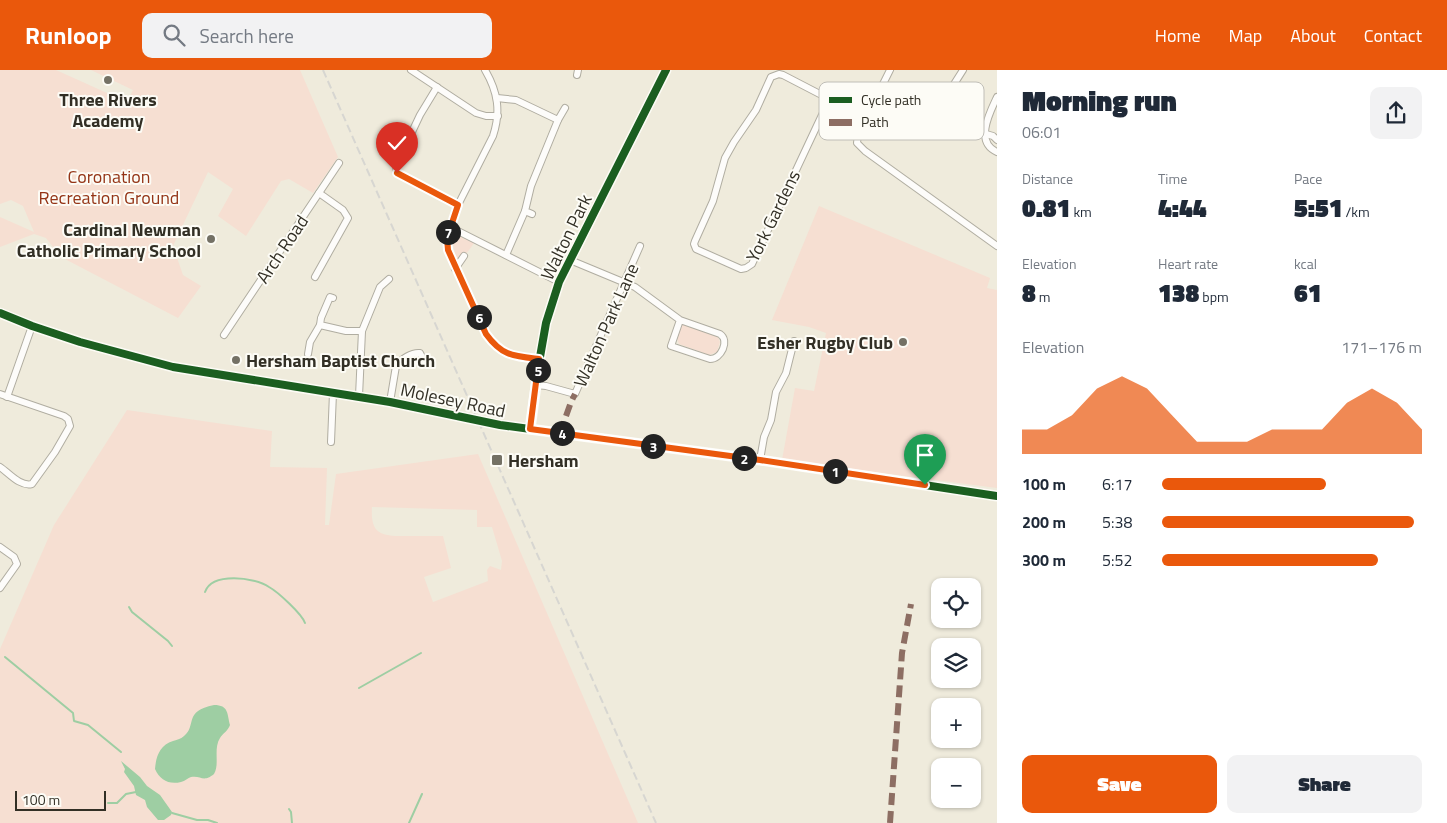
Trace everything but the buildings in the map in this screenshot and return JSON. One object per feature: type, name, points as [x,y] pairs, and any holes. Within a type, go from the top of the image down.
[{"type":"street","points":[[411,70],[476,113],[486,116],[498,116]]},
{"type":"street","points":[[485,70],[498,98],[498,116],[493,136],[458,205],[447,238],[448,250],[486,334],[495,346],[511,355],[539,359]]},
{"type":"street","name":"Walton Park","points":[[530,429],[539,359],[548,316],[559,282],[666,70]]},
{"type":"street","points":[[884,82],[890,70]]},
{"type":"street","points":[[955,82],[963,70]]},
{"type":"street","name":"York Gardens","points":[[819,95],[779,74],[771,77],[756,110],[725,158],[713,201],[695,240],[696,249],[741,269],[752,264],[819,121]]},
{"type":"street","points":[[437,87],[420,115],[396,166],[397,173],[458,205]]},
{"type":"street","points":[[997,97],[984,126],[986,142],[997,152]]},
{"type":"street","points":[[498,98],[516,100],[558,120]]},
{"type":"street","points":[[506,256],[525,210],[531,186],[558,120],[565,108]]},
{"type":"street","points":[[986,134],[993,136],[997,140]]},
{"type":"street","points":[[858,140],[859,146],[987,241],[997,246]]},
{"type":"street","name":"Arch Road","points":[[224,335],[339,163]]},
{"type":"street","points":[[315,277],[348,218],[343,210],[319,193]]},
{"type":"street","points":[[525,210],[532,214]]},
{"type":"street","points":[[450,227],[559,282]]},
{"type":"street","name":"Walton Park Lane","points":[[536,385],[575,394],[640,246]]},
{"type":"street","points":[[455,269],[464,256]]},
{"type":"street","points":[[570,260],[635,287],[680,320],[720,334],[725,340],[720,356],[716,359],[710,359],[671,346],[680,320]]},
{"type":"street","points":[[359,396],[362,331],[380,287],[390,280]]},
{"type":"street","points":[[308,354],[310,342],[320,324],[320,318],[330,297],[334,298]]},
{"type":"street","name":"Molesey Road","points":[[0,313],[32,326],[98,347],[173,367],[359,396],[453,417],[760,460],[997,496]]},
{"type":"street","points":[[320,324],[346,331],[362,331]]},
{"type":"street","points":[[7,397],[32,326]]},
{"type":"street","points":[[760,460],[764,437],[771,420],[776,392],[786,373],[794,341]]},
{"type":"street","points":[[390,402],[396,366],[400,361],[416,353],[420,353],[424,361]]},
{"type":"street","points":[[331,442],[333,393]]},
{"type":"street","points":[[0,394],[64,416],[68,419],[70,426],[32,484],[22,483],[0,467]]},
{"type":"street","points":[[0,547],[14,557],[17,564],[0,588]]},
{"type":"green space","name":"Coronation Recreation Ground","points":[[0,70],[56,70],[127,102],[133,90],[91,70],[300,70],[338,157],[313,193],[289,179],[281,181],[246,236],[218,216],[233,189],[208,172],[173,246],[183,275],[201,286],[178,318],[61,257],[46,238],[34,234],[0,247],[0,217],[34,232],[23,206],[11,200],[0,204]]},
{"type":"green space","name":"Esher Rugby Club","points":[[819,206],[990,278],[987,288],[997,290],[997,488],[782,460],[795,388],[814,391],[826,333],[809,327],[772,320]]},
{"type":"green space","points":[[456,237],[461,237],[474,243],[464,256],[459,259],[456,259],[452,240]]},
{"type":"green space","points":[[682,323],[717,335],[720,342],[717,352],[709,355],[679,344],[676,336]]},
{"type":"green space","points":[[127,410],[272,431],[270,467],[327,468],[325,525],[329,525],[336,474],[478,454],[638,823],[0,823],[0,649],[54,525]],"holes":[[[372,507],[477,510],[477,527],[492,527],[502,561],[501,570],[490,566],[487,570],[488,581],[433,602],[424,577],[451,568],[443,536],[391,536],[376,529],[372,517]]]},
{"type":"shaded area","points":[[214,705],[225,708],[230,725],[218,742],[214,774],[207,778],[191,777],[177,783],[162,779],[155,769],[156,760],[162,748],[180,739],[188,732],[192,719],[198,711]]},
{"type":"shaded area","points":[[121,761],[140,777],[147,786],[160,795],[172,812],[171,815],[164,820],[158,820],[147,807],[145,800],[136,795],[134,786],[124,772],[125,769]]},
{"type":"waterway","points":[[205,592],[216,581],[224,579],[234,578],[254,581],[278,593],[295,609],[305,623]]},
{"type":"waterway","points":[[129,607],[132,612],[172,646]]},
{"type":"waterway","points":[[359,688],[421,653]]},
{"type":"waterway","points":[[5,657],[73,713],[74,721],[88,725],[121,752]]},
{"type":"waterway","points":[[108,803],[117,803],[126,794],[136,792]]},
{"type":"waterway","points":[[409,823],[422,794]]},
{"type":"waterway","points":[[289,809],[292,823]]},
{"type":"waterway","points":[[172,813],[217,823]]},
{"type":"railway","points":[[323,70],[656,823]]},
{"type":"marked path","points":[[560,433],[575,394]]},
{"type":"marked path","points":[[890,823],[902,653],[911,604]]},
{"type":"cycle path","points":[[530,429],[546,323],[559,282],[666,70]]},
{"type":"cycle path","points":[[0,313],[80,342],[173,367],[390,402],[500,425],[760,460],[997,496]]},
{"type":"place","name":"Three Rivers Academy","points":[[108,80]]},
{"type":"place","name":"Cardinal Newman Catholic Primary School","points":[[211,239]]},
{"type":"place","name":"Esher Rugby Club","points":[[903,342]]},
{"type":"place","name":"Hersham Baptist Church","points":[[236,360]]},
{"type":"place","name":"Hersham","points":[[497,460]]},
{"type":"route","points":[[397,173],[458,205],[447,238],[448,250],[486,334],[495,346],[511,355],[539,359],[530,429],[760,460],[925,485]]}]
